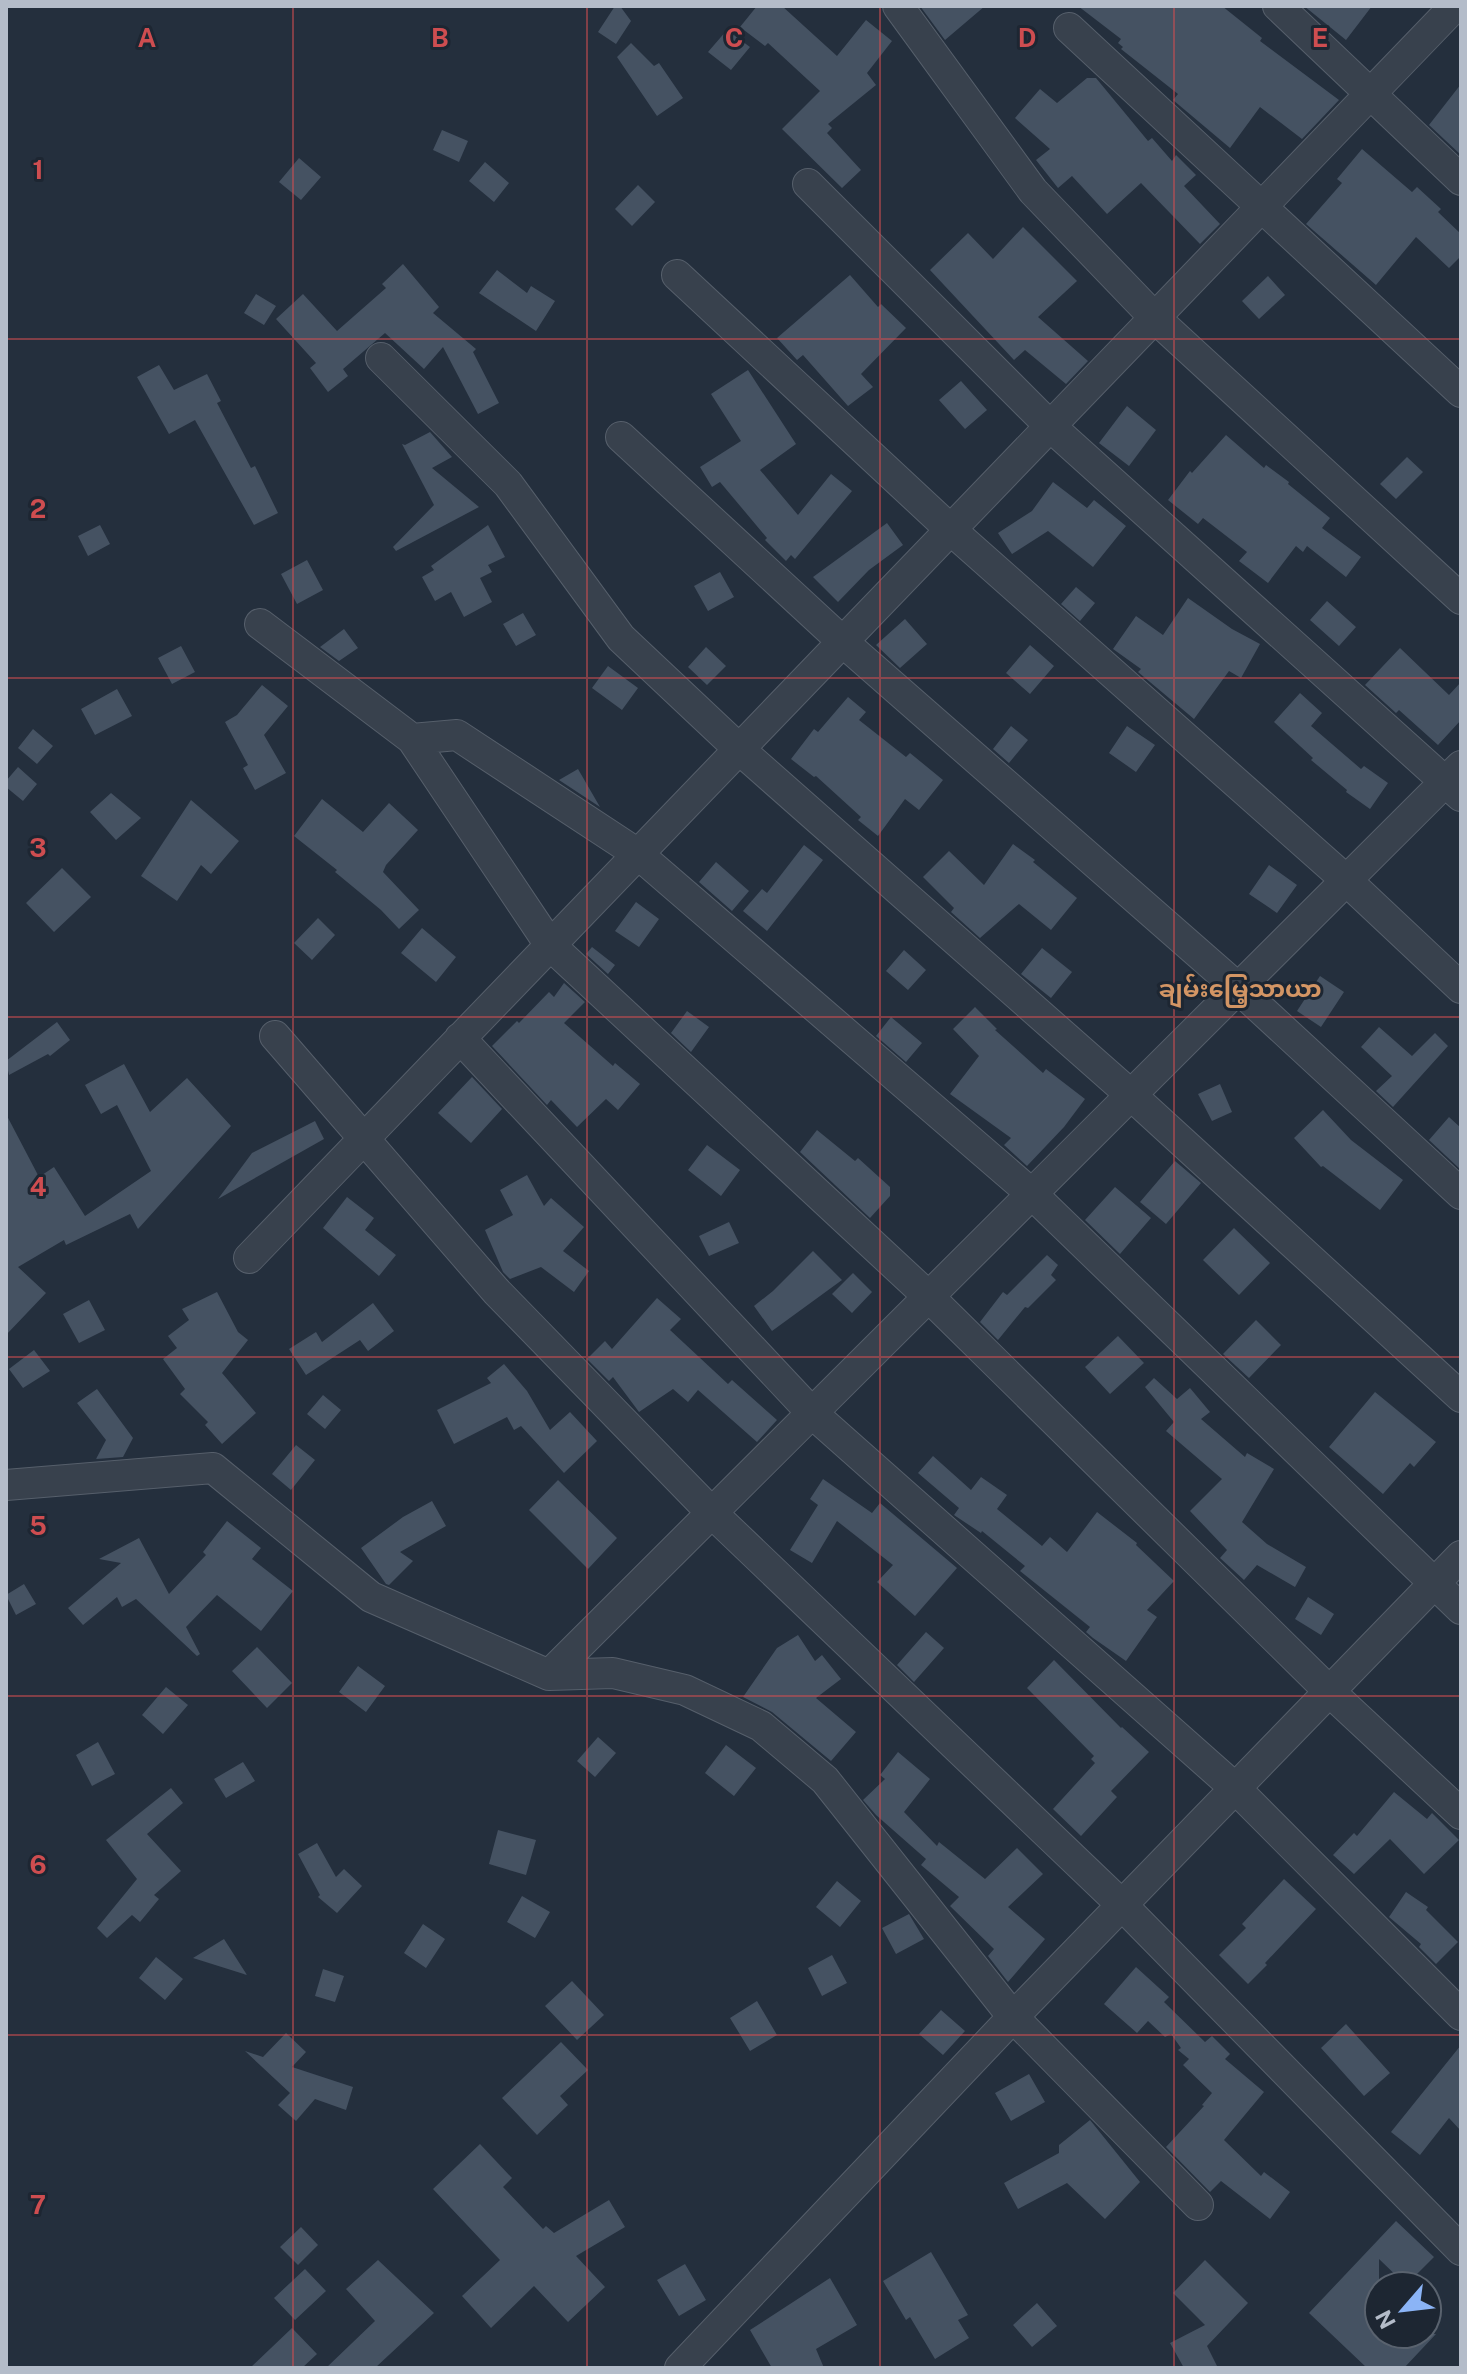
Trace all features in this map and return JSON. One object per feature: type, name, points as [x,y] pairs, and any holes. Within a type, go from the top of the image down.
[{"type":"street","points":[[898,6],[1033,191],[1155,318],[1461,599]]},
{"type":"street","points":[[1278,6],[1461,180]]},
{"type":"street","points":[[249,1258],[1455,6]]},
{"type":"street","points":[[1069,28],[1461,392]]},
{"type":"street","points":[[549,1675],[1346,880],[1456,781],[1050,426],[808,184]]},
{"type":"street","points":[[677,275],[951,530],[1346,880],[1461,988]]},
{"type":"street","points":[[381,358],[508,484],[621,638],[739,749],[1131,1095],[1461,1397]]},
{"type":"street","points":[[621,437],[843,642],[1238,988],[1461,1194]]},
{"type":"street","points":[[260,624],[412,739],[550,945],[929,1297],[1329,1691],[1461,1814]]},
{"type":"street","points":[[412,739],[457,735],[638,854],[1032,1194],[1461,1609]]},
{"type":"street","points":[[275,1036],[496,1291],[712,1513],[1122,1905],[1461,2250]]},
{"type":"street","points":[[460,1038],[812,1413],[1235,1788],[1461,2015]]},
{"type":"street","points":[[6,1485],[213,1468],[371,1597],[549,1675],[613,1673],[628,1676],[685,1690],[761,1726],[825,1780],[1013,2017],[1198,2205]]},
{"type":"street","points":[[680,2368],[1013,2017],[1461,1556]]},
{"type":"building","points":[[615,6],[620,6],[631,21],[616,44],[598,32]]},
{"type":"building","points":[[757,6],[782,6],[837,56],[866,20],[892,41],[867,73],[876,85],[828,124],[832,128],[827,133],[861,170],[842,188],[782,129],[820,91],[768,43],[765,46],[740,27]]},
{"type":"building","points":[[920,6],[985,6],[945,40]]},
{"type":"building","points":[[1078,6],[1222,6],[1262,38],[1260,41],[1339,100],[1302,139],[1260,107],[1230,148],[1173,100],[1178,94],[1121,49],[1123,47],[1118,43],[1121,39]]},
{"type":"building","points":[[1304,6],[1372,6],[1346,40]]},
{"type":"building","points":[[727,30],[750,47],[731,70],[708,52]]},
{"type":"building","points":[[631,43],[654,66],[659,63],[683,98],[657,116],[617,57]]},
{"type":"building","points":[[1087,78],[1096,78],[1148,141],[1152,138],[1172,161],[1176,155],[1196,175],[1184,186],[1220,224],[1200,244],[1141,183],[1107,214],[1072,176],[1058,188],[1036,160],[1050,149],[1015,118],[1040,89],[1057,103]]},
{"type":"building","points":[[1461,84],[1461,155],[1429,125]]},
{"type":"building","points":[[442,130],[468,141],[459,162],[433,150]]},
{"type":"building","points":[[1362,149],[1412,192],[1417,187],[1441,209],[1438,212],[1461,234],[1461,256],[1449,268],[1416,237],[1376,285],[1306,224],[1342,183],[1337,179]]},
{"type":"building","points":[[299,158],[321,177],[301,200],[279,182]]},
{"type":"building","points":[[485,162],[509,183],[494,202],[469,181]]},
{"type":"building","points":[[638,185],[655,202],[632,226],[615,209]]},
{"type":"building","points":[[1023,227],[1077,281],[1038,317],[1088,361],[1066,384],[1025,350],[1014,360],[930,270],[968,233],[993,259]]},
{"type":"building","points":[[403,264],[439,307],[433,313],[476,349],[473,352],[499,403],[478,414],[443,347],[424,369],[385,333],[343,369],[348,376],[328,392],[310,368],[316,363],[276,319],[303,294],[337,331],[386,288],[382,284]]},
{"type":"building","points":[[497,270],[527,293],[531,286],[555,301],[536,331],[479,293]]},
{"type":"building","points":[[850,275],[878,307],[881,304],[906,328],[861,374],[873,387],[848,406],[803,355],[797,360],[777,338]]},
{"type":"building","points":[[1268,276],[1285,295],[1259,319],[1242,301]]},
{"type":"building","points":[[256,294],[276,306],[264,325],[244,313]]},
{"type":"building","points":[[159,365],[174,390],[207,374],[221,401],[217,403],[251,468],[255,466],[278,513],[254,525],[195,420],[169,434],[137,377]]},
{"type":"building","points":[[748,370],[796,444],[760,470],[798,515],[831,474],[852,491],[795,559],[791,555],[786,561],[765,540],[767,538],[720,482],[712,487],[700,467],[741,441],[711,394]]},
{"type":"building","points":[[961,381],[987,410],[965,429],[939,400]]},
{"type":"building","points":[[1127,406],[1156,430],[1129,466],[1099,443]]},
{"type":"building","points":[[430,432],[452,457],[432,468],[479,507],[396,551],[393,547],[434,505],[402,444]]},
{"type":"building","points":[[1226,435],[1264,468],[1266,465],[1289,482],[1330,518],[1322,528],[1361,557],[1346,577],[1307,546],[1303,552],[1296,546],[1268,583],[1239,561],[1247,552],[1203,518],[1198,524],[1168,500],[1190,471],[1192,473]]},
{"type":"building","points":[[1407,457],[1423,472],[1396,499],[1380,484]]},
{"type":"building","points":[[1053,482],[1087,508],[1094,500],[1126,526],[1093,567],[1048,531],[1012,554],[998,533],[1032,511]]},
{"type":"building","points":[[887,523],[903,545],[869,570],[838,602],[813,577]]},
{"type":"building","points":[[100,525],[110,544],[88,556],[78,536]]},
{"type":"building","points":[[488,525],[505,557],[488,565],[492,572],[480,578],[492,602],[464,617],[451,592],[435,601],[422,577],[434,570],[431,566]]},
{"type":"building","points":[[307,560],[323,590],[297,604],[281,574]]},
{"type":"building","points":[[720,572],[734,597],[708,611],[694,586]]},
{"type":"building","points":[[1076,587],[1095,603],[1080,621],[1061,604]]},
{"type":"building","points":[[1188,598],[1232,629],[1260,644],[1241,678],[1229,671],[1194,719],[1138,672],[1141,669],[1113,649],[1136,616],[1163,635]]},
{"type":"building","points":[[1327,601],[1356,627],[1339,646],[1310,620]]},
{"type":"building","points":[[523,613],[536,635],[516,646],[503,624]]},
{"type":"building","points":[[905,619],[927,644],[900,668],[876,645]]},
{"type":"building","points":[[344,629],[358,648],[339,661],[320,647]]},
{"type":"building","points":[[1030,645],[1054,666],[1030,694],[1006,673]]},
{"type":"building","points":[[181,646],[195,672],[172,684],[158,658]]},
{"type":"building","points":[[706,647],[726,666],[707,685],[688,667]]},
{"type":"building","points":[[1400,648],[1449,695],[1461,682],[1461,720],[1438,745],[1365,685]]},
{"type":"building","points":[[608,666],[638,688],[622,710],[592,688]]},
{"type":"building","points":[[262,685],[288,706],[264,735],[286,773],[255,790],[243,768],[248,765],[225,722],[237,715]]},
{"type":"building","points":[[117,689],[132,716],[95,735],[81,709]]},
{"type":"building","points":[[1300,693],[1322,713],[1311,726],[1361,769],[1364,766],[1388,783],[1370,809],[1346,792],[1274,722]]},
{"type":"building","points":[[848,697],[866,712],[859,720],[906,757],[910,753],[943,780],[919,810],[905,799],[878,836],[858,820],[861,817],[816,776],[791,759],[814,729],[818,732]]},
{"type":"building","points":[[1011,726],[1028,740],[1009,763],[993,749]]},
{"type":"building","points":[[1127,726],[1155,745],[1136,772],[1109,753]]},
{"type":"building","points":[[33,729],[53,746],[37,764],[18,748]]},
{"type":"building","points":[[18,767],[37,784],[23,801],[6,787],[6,781]]},
{"type":"building","points":[[578,769],[600,807],[559,780]]},
{"type":"building","points":[[111,793],[141,818],[116,840],[90,812]]},
{"type":"building","points":[[322,799],[363,832],[389,803],[418,830],[383,872],[419,910],[399,929],[335,872],[337,870],[294,836]]},
{"type":"building","points":[[191,800],[239,841],[211,874],[201,865],[177,901],[141,876]]},
{"type":"building","points":[[1013,844],[1077,898],[1051,930],[1019,904],[980,938],[951,912],[954,908],[923,877],[949,851],[984,885]]},
{"type":"building","points":[[804,845],[823,860],[767,931],[743,911],[762,889],[767,893]]},
{"type":"building","points":[[716,862],[749,891],[732,911],[699,882]]},
{"type":"building","points":[[1269,865],[1297,885],[1277,913],[1249,894]]},
{"type":"building","points":[[62,868],[91,897],[54,932],[26,903]]},
{"type":"building","points":[[636,902],[659,919],[639,947],[615,931]]},
{"type":"building","points":[[318,918],[335,935],[312,960],[294,943]]},
{"type":"building","points":[[422,928],[456,957],[436,982],[401,953]]},
{"type":"building","points":[[592,947],[615,965],[608,974],[586,954]]},
{"type":"building","points":[[1042,948],[1072,972],[1051,998],[1021,974]]},
{"type":"building","points":[[904,950],[926,970],[908,990],[886,971]]},
{"type":"building","points":[[1320,976],[1344,992],[1321,1027],[1297,1011]]},
{"type":"building","points":[[564,983],[585,1002],[564,1023],[613,1066],[615,1063],[640,1084],[618,1110],[606,1099],[577,1127],[551,1100],[547,1105],[492,1046],[549,992],[554,997]]},
{"type":"building","points":[[975,1007],[995,1030],[1043,1073],[1046,1069],[1085,1099],[1064,1127],[1027,1166],[1004,1145],[1011,1138],[950,1094],[979,1056],[953,1029]]},
{"type":"building","points":[[687,1011],[709,1027],[691,1052],[671,1033]]},
{"type":"building","points":[[891,1017],[922,1043],[906,1062],[876,1036]]},
{"type":"building","points":[[57,1022],[70,1040],[50,1056],[48,1054],[9,1075],[6,1061]]},
{"type":"building","points":[[1379,1027],[1412,1056],[1435,1033],[1448,1046],[1393,1107],[1376,1091],[1392,1076],[1361,1047]]},
{"type":"building","points":[[124,1064],[150,1112],[187,1078],[231,1126],[138,1229],[130,1214],[66,1245],[64,1240],[18,1267],[46,1293],[6,1335],[6,1114],[39,1177],[54,1167],[85,1216],[151,1171],[117,1105],[101,1114],[85,1085]]},
{"type":"building","points":[[472,1077],[502,1109],[471,1143],[438,1113]]},
{"type":"building","points":[[1220,1084],[1232,1112],[1212,1121],[1198,1094]]},
{"type":"building","points":[[1323,1110],[1351,1140],[1403,1180],[1380,1210],[1321,1167],[1294,1138]]},
{"type":"building","points":[[1449,1117],[1461,1128],[1461,1170],[1429,1140]]},
{"type":"building","points":[[315,1121],[324,1139],[218,1199],[252,1153]]},
{"type":"building","points":[[817,1130],[855,1161],[858,1158],[890,1187],[890,1196],[870,1218],[800,1152]]},
{"type":"building","points":[[707,1145],[740,1170],[721,1196],[688,1170]]},
{"type":"building","points":[[1175,1161],[1201,1183],[1166,1224],[1140,1202]]},
{"type":"building","points":[[527,1175],[544,1206],[551,1198],[584,1227],[563,1251],[589,1271],[574,1292],[541,1267],[510,1279],[503,1272],[485,1230],[513,1215],[500,1190]]},
{"type":"building","points":[[1115,1187],[1151,1218],[1120,1254],[1085,1220]]},
{"type":"building","points":[[347,1197],[374,1218],[365,1230],[396,1255],[379,1276],[323,1228]]},
{"type":"building","points":[[729,1222],[739,1243],[709,1256],[699,1236]]},
{"type":"building","points":[[1234,1228],[1270,1263],[1239,1295],[1203,1260]]},
{"type":"building","points":[[813,1251],[842,1280],[772,1331],[754,1306]]},
{"type":"building","points":[[1047,1255],[1058,1265],[1051,1275],[1056,1280],[1028,1308],[1025,1307],[998,1340],[980,1322],[1003,1292],[1007,1295]]},
{"type":"building","points":[[853,1273],[872,1292],[852,1313],[832,1294]]},
{"type":"building","points":[[217,1292],[238,1332],[248,1340],[222,1373],[256,1413],[222,1444],[205,1425],[208,1422],[180,1394],[185,1389],[163,1359],[177,1348],[168,1336],[189,1320],[182,1309]]},
{"type":"building","points":[[657,1298],[681,1319],[670,1330],[728,1384],[732,1380],[777,1420],[757,1442],[698,1390],[688,1402],[673,1389],[639,1412],[613,1377],[609,1381],[587,1359],[605,1341],[612,1349]]},
{"type":"building","points":[[89,1300],[105,1330],[79,1343],[63,1314]]},
{"type":"building","points":[[373,1303],[394,1331],[368,1351],[360,1340],[306,1375],[289,1349],[316,1332],[322,1342]]},
{"type":"building","points":[[1256,1320],[1281,1345],[1249,1378],[1223,1354]]},
{"type":"building","points":[[1118,1336],[1144,1363],[1110,1394],[1085,1367]]},
{"type":"building","points":[[34,1350],[50,1371],[23,1388],[9,1369]]},
{"type":"building","points":[[504,1364],[527,1391],[550,1430],[570,1412],[597,1441],[564,1473],[521,1426],[514,1430],[507,1417],[454,1444],[437,1410],[491,1383],[487,1378]]},
{"type":"building","points":[[1154,1378],[1177,1399],[1190,1388],[1210,1412],[1201,1419],[1245,1457],[1247,1453],[1274,1469],[1242,1522],[1267,1544],[1306,1567],[1295,1587],[1257,1565],[1244,1580],[1220,1558],[1227,1550],[1190,1511],[1222,1479],[1166,1431],[1174,1422],[1145,1387]]},
{"type":"building","points":[[97,1389],[133,1438],[123,1457],[96,1459],[106,1440],[77,1403]]},
{"type":"building","points":[[1375,1392],[1436,1442],[1414,1467],[1410,1463],[1383,1494],[1329,1447]]},
{"type":"building","points":[[323,1395],[341,1410],[325,1429],[307,1414]]},
{"type":"building","points":[[296,1445],[315,1460],[291,1490],[272,1474]]},
{"type":"building","points":[[933,1456],[971,1490],[981,1477],[1007,1495],[997,1509],[1042,1546],[1050,1537],[1067,1552],[1097,1512],[1137,1543],[1174,1581],[1147,1610],[1157,1617],[1126,1661],[1093,1638],[1086,1632],[1090,1627],[1020,1571],[1025,1566],[982,1531],[954,1515],[959,1508],[918,1473]]},
{"type":"building","points":[[823,1479],[872,1513],[880,1503],[957,1568],[915,1616],[877,1582],[893,1565],[837,1521],[812,1563],[790,1550],[818,1505],[810,1499]]},
{"type":"building","points":[[558,1480],[617,1538],[588,1569],[529,1510]]},
{"type":"building","points":[[432,1501],[446,1526],[400,1552],[413,1561],[389,1585],[386,1584],[361,1548],[403,1517]]},
{"type":"building","points":[[227,1521],[261,1548],[252,1559],[293,1591],[261,1631],[217,1595],[186,1627],[200,1654],[197,1656],[136,1599],[122,1607],[117,1597],[83,1625],[68,1608],[121,1563],[99,1559],[139,1538],[169,1594],[206,1555],[203,1552]]},
{"type":"building","points":[[24,1584],[36,1604],[16,1615],[6,1595]]},
{"type":"building","points":[[1308,1597],[1334,1614],[1321,1635],[1295,1619]]},
{"type":"building","points":[[926,1632],[944,1648],[914,1682],[897,1665]]},
{"type":"building","points":[[798,1635],[815,1661],[822,1655],[841,1679],[816,1698],[856,1732],[831,1761],[772,1712],[743,1697],[777,1648]]},
{"type":"building","points":[[257,1647],[292,1683],[267,1708],[232,1671]]},
{"type":"building","points":[[1054,1660],[1149,1752],[1111,1791],[1117,1797],[1081,1836],[1053,1809],[1095,1763],[1091,1759],[1094,1756],[1027,1688]]},
{"type":"building","points":[[358,1666],[385,1686],[366,1712],[339,1692]]},
{"type":"building","points":[[166,1687],[188,1705],[163,1734],[142,1715]]},
{"type":"building","points":[[598,1737],[616,1753],[595,1777],[577,1761]]},
{"type":"building","points":[[98,1742],[115,1774],[92,1786],[76,1755]]},
{"type":"building","points":[[726,1745],[756,1768],[734,1796],[705,1773]]},
{"type":"building","points":[[898,1752],[930,1779],[904,1812],[937,1846],[939,1842],[985,1879],[1017,1848],[1043,1874],[1008,1907],[1045,1939],[1008,1982],[988,1956],[994,1949],[950,1906],[959,1897],[921,1865],[926,1859],[863,1800],[885,1779],[880,1775]]},
{"type":"building","points":[[243,1762],[255,1781],[226,1798],[214,1779]]},
{"type":"building","points":[[171,1788],[183,1803],[147,1834],[181,1871],[154,1895],[159,1899],[140,1922],[132,1915],[107,1938],[97,1928],[137,1879],[106,1840]]},
{"type":"building","points":[[1394,1792],[1427,1819],[1432,1813],[1459,1840],[1424,1874],[1390,1839],[1354,1874],[1333,1855],[1354,1833],[1357,1836]]},
{"type":"building","points":[[498,1830],[536,1840],[526,1875],[489,1864]]},
{"type":"building","points":[[317,1843],[336,1877],[344,1869],[362,1886],[337,1913],[318,1897],[320,1895],[298,1854]]},
{"type":"building","points":[[1284,1879],[1316,1909],[1248,1984],[1219,1955],[1246,1928],[1242,1924]]},
{"type":"building","points":[[837,1881],[861,1901],[840,1927],[816,1907]]},
{"type":"building","points":[[1406,1892],[1428,1907],[1426,1910],[1458,1942],[1436,1964],[1419,1947],[1421,1944],[1389,1917]]},
{"type":"building","points":[[522,1896],[550,1912],[535,1938],[507,1922]]},
{"type":"building","points":[[909,1914],[924,1939],[896,1954],[882,1928]]},
{"type":"building","points":[[423,1924],[445,1939],[426,1968],[404,1953]]},
{"type":"building","points":[[224,1939],[247,1975],[193,1958]]},
{"type":"building","points":[[832,1955],[847,1983],[822,1996],[808,1968]]},
{"type":"building","points":[[156,1957],[183,1979],[165,2000],[139,1978]]},
{"type":"building","points":[[1136,1967],[1169,1997],[1164,2002],[1205,2042],[1212,2036],[1230,2054],[1225,2059],[1264,2092],[1224,2140],[1261,2176],[1264,2172],[1290,2192],[1270,2219],[1221,2181],[1210,2192],[1166,2147],[1212,2093],[1183,2065],[1189,2059],[1178,2050],[1181,2048],[1171,2034],[1165,2037],[1148,2021],[1137,2033],[1104,2004]]},
{"type":"building","points":[[323,1969],[344,1976],[335,2002],[315,1996]]},
{"type":"building","points":[[572,1981],[604,2015],[577,2040],[545,2006]]},
{"type":"building","points":[[757,2001],[777,2035],[750,2051],[730,2018]]},
{"type":"building","points":[[941,2010],[965,2031],[943,2055],[919,2034]]},
{"type":"building","points":[[1346,2024],[1390,2073],[1364,2096],[1321,2048]]},
{"type":"building","points":[[286,2033],[306,2052],[292,2067],[353,2087],[346,2110],[315,2099],[296,2121],[278,2105],[290,2093],[245,2051],[263,2057]]},
{"type":"building","points":[[561,2042],[588,2070],[560,2096],[568,2105],[537,2135],[502,2098]]},
{"type":"building","points":[[1461,2045],[1461,2131],[1449,2118],[1420,2155],[1391,2132]]},
{"type":"building","points":[[1029,2074],[1045,2102],[1011,2121],[995,2093]]},
{"type":"building","points":[[1090,2120],[1140,2182],[1105,2219],[1067,2183],[1018,2209],[1004,2183],[1059,2153],[1059,2145]]},
{"type":"building","points":[[480,2144],[512,2178],[503,2187],[543,2229],[546,2226],[554,2233],[609,2200],[625,2227],[576,2256],[605,2287],[568,2322],[534,2286],[491,2328],[462,2296],[500,2260],[433,2189]]},
{"type":"building","points":[[1396,2221],[1434,2257],[1421,2270],[1390,2270],[1379,2259],[1379,2270],[1363,2270],[1363,2350],[1421,2350],[1404,2368],[1367,2368],[1309,2313]]},
{"type":"building","points":[[301,2227],[318,2245],[298,2265],[280,2247]]},
{"type":"building","points":[[931,2252],[968,2315],[958,2320],[969,2338],[935,2359],[910,2317],[906,2320],[883,2281]]},
{"type":"building","points":[[378,2260],[434,2313],[375,2368],[326,2368],[375,2321],[346,2289]]},
{"type":"building","points":[[1205,2260],[1248,2303],[1207,2346],[1218,2368],[1184,2368],[1170,2343],[1205,2325],[1173,2293]]},
{"type":"building","points":[[685,2264],[706,2300],[679,2316],[657,2280]]},
{"type":"building","points":[[305,2269],[326,2291],[295,2320],[274,2298]]},
{"type":"building","points":[[830,2278],[857,2325],[816,2349],[824,2368],[772,2368],[750,2330]]},
{"type":"building","points":[[1037,2303],[1057,2326],[1032,2347],[1013,2325]]},
{"type":"building","points":[[292,2328],[317,2354],[302,2368],[250,2368]]},
{"type":"district","name":"ချမ်းမြေ့သာယာ","points":[[1240,989]]}]
